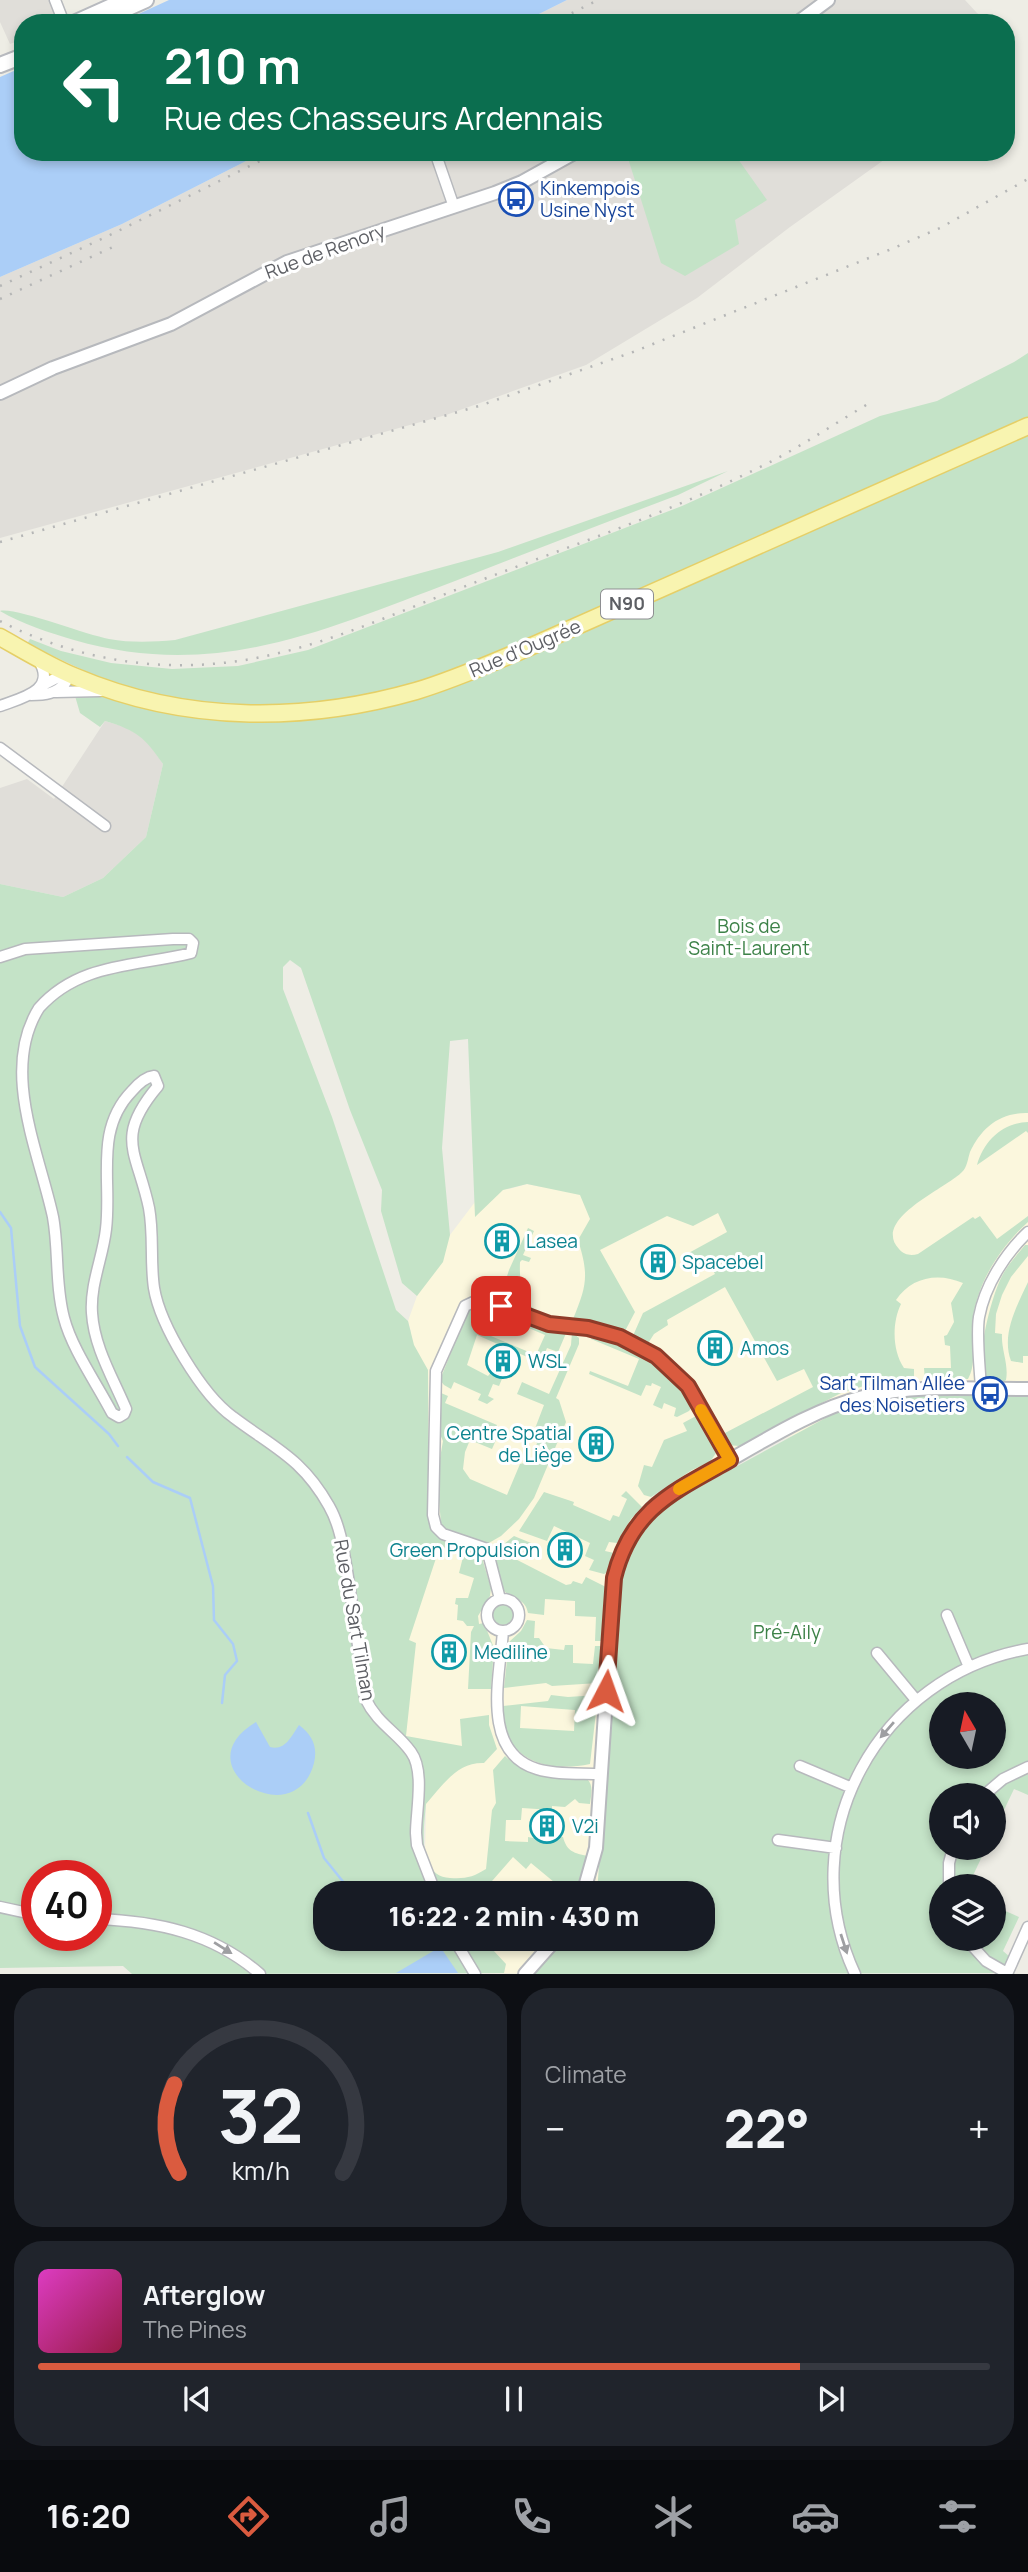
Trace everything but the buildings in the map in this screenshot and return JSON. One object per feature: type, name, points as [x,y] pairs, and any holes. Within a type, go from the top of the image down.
[{"type":"main road","points":[[94,14],[125,0]]},
{"type":"main road","points":[[116,14],[146,0]]},
{"type":"main road","name":"Rue d'Ougrée","points":[[66,673],[114,691],[209,711],[265,715],[342,709],[418,690],[525,649],[1028,426]]},
{"type":"main road","name":"N90","points":[[0,637],[66,673]]},
{"type":"street","points":[[809,14],[828,0]]},
{"type":"street","points":[[438,161],[454,207]]},
{"type":"street","name":"Rue de Renory","points":[[0,393],[43,372],[171,324],[275,267],[522,182],[560,161]]},
{"type":"street","points":[[37,658],[44,671],[41,686]]},
{"type":"street","points":[[52,693],[64,686],[66,673]]},
{"type":"street","name":"Rue d'Ougrée","points":[[30,695],[55,677],[66,673]]},
{"type":"street","name":"Rue d'Ougrée","points":[[0,706],[30,695],[70,690],[114,691]]},
{"type":"street","points":[[0,748],[105,825]]},
{"type":"street","name":"Rue du Sart Tilman","points":[[0,957],[25,949],[48,947],[173,939],[189,939],[193,943],[191,953],[113,966],[74,980],[40,1008],[22,1043],[17,1072],[17,1096],[52,1216],[64,1318],[112,1413],[119,1417],[126,1409],[96,1337],[92,1312],[92,1297],[106,1232],[108,1135],[120,1106],[136,1086],[154,1076],[158,1086],[136,1115],[132,1137],[151,1219],[152,1272],[157,1302],[165,1321],[209,1395],[232,1417],[301,1466],[330,1507],[341,1538],[365,1698],[374,1716],[412,1752],[418,1765],[416,1833],[432,1881]]},
{"type":"street","points":[[981,1389],[979,1318],[993,1277],[1006,1256],[1028,1232]]},
{"type":"street","points":[[500,1599],[487,1549],[443,1534],[436,1527],[433,1515],[436,1371],[465,1306],[482,1298],[549,1324],[588,1328],[620,1337],[656,1356],[688,1386],[730,1460]]},
{"type":"street","points":[[587,1881],[596,1848],[611,1596],[618,1562],[631,1534],[650,1510],[667,1496],[730,1460],[809,1418],[863,1396],[901,1390],[1028,1389]]},
{"type":"street","points":[[500,1599],[514,1603],[519,1612],[514,1627],[503,1631],[490,1625],[487,1615],[491,1605],[500,1599]]},
{"type":"street","points":[[947,1615],[969,1667]]},
{"type":"street","points":[[503,1631],[497,1717],[502,1739],[508,1749],[519,1760],[541,1770],[601,1774]]},
{"type":"street","points":[[855,1973],[836,1917],[834,1878],[835,1848],[840,1822],[852,1788],[879,1740],[916,1700],[940,1682],[969,1667],[1028,1649]]},
{"type":"street","points":[[877,1653],[916,1700]]},
{"type":"street","points":[[800,1766],[852,1788]]},
{"type":"street","points":[[998,1783],[1028,1767]]},
{"type":"street","points":[[778,1840],[835,1848]]},
{"type":"street","points":[[0,1907],[21,1912]]},
{"type":"street","points":[[112,1920],[183,1930],[215,1943],[260,1973]]},
{"type":"street","points":[[977,1951],[986,1961],[1007,1973],[1028,1927]]},
{"type":"street","points":[[461,1951],[475,1973]]},
{"type":"street","points":[[525,1973],[545,1951]]},
{"type":"shaded area","points":[[0,0],[49,0],[54,14],[14,14],[14,42],[10,44],[0,22]]},
{"type":"shaded area","points":[[567,0],[965,0],[978,14],[539,14]]},
{"type":"shaded area","points":[[246,161],[882,161],[697,298],[586,365],[446,415],[0,538],[0,277],[122,224]]},
{"type":"shaded area","points":[[105,721],[125,727],[146,739],[163,764],[146,837],[103,878],[63,897],[0,884],[0,788],[27,779],[54,799]]},
{"type":"shaded area","points":[[1028,1068],[1028,1395],[896,1396],[783,1439],[673,1501],[657,1513],[620,1582],[598,1881],[437,1881],[425,1857],[426,1808],[391,1712],[411,1332],[408,1321],[417,1296],[450,1235],[484,1190],[509,1189],[527,1184],[542,1187]]},
{"type":"shaded area","points":[[466,1951],[553,1951],[533,1974],[480,1973]]},
{"type":"green space","points":[[629,161],[739,161],[767,200],[735,220],[739,244],[685,276],[661,263]]},
{"type":"green space","name":"Bois de Saint-Laurent","points":[[1028,353],[1028,1113],[1009,1115],[986,1129],[970,1152],[964,1170],[914,1205],[895,1227],[893,1238],[901,1251],[915,1255],[973,1217],[975,1219],[980,1216],[997,1239],[1028,1216],[1028,1222],[998,1256],[983,1282],[974,1311],[972,1366],[968,1379],[925,1380],[924,1368],[951,1368],[950,1346],[945,1345],[944,1336],[954,1322],[951,1303],[963,1283],[935,1277],[926,1279],[909,1286],[896,1300],[901,1304],[895,1328],[895,1345],[904,1368],[914,1369],[914,1383],[864,1386],[841,1393],[739,1446],[727,1445],[723,1440],[725,1433],[813,1387],[804,1369],[777,1381],[725,1287],[667,1320],[668,1325],[654,1334],[647,1345],[632,1338],[643,1313],[715,1274],[711,1267],[691,1266],[685,1255],[727,1232],[718,1213],[693,1226],[667,1216],[600,1250],[635,1312],[625,1331],[573,1319],[585,1280],[584,1262],[578,1240],[590,1219],[580,1195],[527,1184],[503,1190],[475,1217],[468,1039],[450,1041],[442,1148],[450,1235],[443,1262],[417,1296],[402,1283],[381,1211],[382,1190],[350,1110],[301,968],[290,960],[283,967],[283,989],[332,1117],[396,1310],[408,1321],[414,1345],[428,1370],[429,1521],[432,1531],[447,1541],[449,1549],[440,1546],[409,1640],[416,1643],[406,1736],[462,1746],[460,1719],[489,1715],[489,1725],[497,1749],[484,1763],[466,1766],[458,1771],[426,1804],[424,1849],[427,1860],[439,1875],[450,1878],[469,1877],[486,1869],[492,1810],[496,1803],[493,1770],[505,1756],[533,1771],[589,1781],[592,1790],[590,1804],[579,1803],[575,1799],[565,1807],[552,1806],[552,1810],[522,1808],[521,1820],[506,1820],[505,1841],[528,1842],[528,1837],[549,1841],[550,1836],[563,1837],[572,1851],[588,1856],[586,1875],[583,1881],[553,1881],[531,1863],[526,1869],[513,1857],[492,1881],[313,1881],[313,1951],[494,1951],[506,1964],[504,1973],[132,1974],[123,1966],[0,1968],[0,884],[63,897],[103,878],[146,837],[163,764],[151,747],[133,732],[105,721],[100,727],[80,713],[75,696],[83,670],[27,644],[30,639],[61,651],[111,663],[172,669],[238,666],[308,650],[682,506],[880,416],[937,401]]},
{"type":"green space","points":[[728,471],[678,495],[361,617],[269,644],[223,652],[175,655],[126,651],[55,634],[0,611],[20,613],[109,639],[142,642],[175,640],[498,552]]},
{"type":"green space","points":[[1028,1122],[1028,1133],[1026,1131],[977,1165],[984,1148],[995,1135],[1010,1126]]},
{"type":"green space","points":[[528,1228],[534,1231],[523,1255],[531,1258],[529,1262],[520,1262],[520,1279],[528,1303],[540,1313],[549,1315],[544,1319],[499,1301],[509,1270]]},
{"type":"green space","points":[[1025,1245],[1028,1245],[1028,1256],[1011,1277],[996,1314],[995,1333],[1002,1334],[1007,1374],[1006,1380],[1001,1383],[993,1382],[984,1376],[982,1364],[987,1324],[1002,1276]]},
{"type":"green space","points":[[1028,1282],[1028,1356],[1023,1356],[1023,1363],[1011,1361],[1008,1341],[1012,1320]]},
{"type":"green space","points":[[483,1303],[509,1313],[513,1319],[510,1327],[506,1326],[508,1319],[487,1310],[479,1331],[536,1355],[545,1335],[524,1326],[521,1332],[518,1330],[521,1322],[527,1321],[545,1329],[567,1331],[558,1352],[547,1348],[541,1363],[477,1335],[467,1365],[488,1376],[493,1370],[504,1374],[499,1386],[493,1384],[488,1396],[494,1399],[487,1404],[478,1400],[481,1394],[454,1382],[451,1389],[440,1380],[468,1310],[471,1306]]},
{"type":"green space","points":[[572,1332],[579,1338],[579,1344],[556,1398],[566,1422],[534,1498],[519,1519],[501,1536],[487,1544],[445,1530],[441,1524],[437,1475],[443,1441],[439,1432],[438,1396],[441,1393],[448,1396],[445,1403],[497,1425],[491,1438],[496,1440],[492,1449],[470,1440],[463,1469],[470,1479],[507,1495],[520,1464],[532,1461],[537,1443],[531,1439],[544,1405],[517,1394],[522,1382],[549,1394],[571,1345]]},
{"type":"green space","points":[[593,1333],[638,1350],[663,1368],[683,1392],[692,1407],[689,1411],[677,1417],[674,1416],[676,1408],[664,1403],[662,1409],[653,1405],[661,1387],[652,1383],[651,1386],[646,1385],[641,1396],[589,1374],[590,1371],[628,1386],[639,1359],[591,1339]]},
{"type":"green space","name":"Pré-Aily","points":[[1028,1395],[1028,1795],[1014,1789],[1006,1806],[1006,1783],[929,1783],[929,1860],[980,1860],[974,1874],[929,1874],[929,1951],[1003,1951],[1010,1957],[1001,1973],[533,1974],[553,1951],[715,1951],[715,1881],[598,1881],[620,1582],[627,1559],[645,1527],[657,1513],[673,1501],[842,1409],[896,1396]]},
{"type":"green space","points":[[696,1416],[713,1440],[716,1453],[710,1462],[692,1470],[651,1497],[644,1495],[638,1486],[644,1465],[652,1467],[664,1440],[687,1431],[683,1423]]},
{"type":"green space","points":[[626,1491],[642,1507],[631,1519],[617,1543],[609,1542],[605,1551],[614,1553],[608,1572],[604,1574],[589,1570],[594,1560],[585,1556],[590,1543],[554,1526],[547,1541],[519,1531],[544,1492],[574,1502],[573,1505],[610,1521],[613,1515],[619,1517],[627,1499],[621,1496]]},
{"type":"green space","points":[[514,1536],[536,1545],[529,1559],[505,1549],[504,1544]]},
{"type":"green space","points":[[465,1549],[482,1558],[491,1588],[490,1596],[478,1616],[479,1624],[484,1623],[494,1648],[491,1689],[468,1689],[471,1632],[474,1626],[467,1626],[463,1621],[457,1620],[458,1605],[455,1604],[456,1598],[468,1598],[474,1578],[459,1573]]},
{"type":"green space","points":[[498,1550],[566,1585],[573,1581],[582,1584],[586,1577],[606,1587],[601,1641],[595,1641],[596,1617],[575,1616],[575,1601],[545,1599],[544,1615],[528,1613],[524,1604],[504,1591],[500,1584],[493,1558]]},
{"type":"green space","points":[[503,1605],[510,1608],[513,1615],[510,1622],[503,1625],[496,1622],[493,1615],[496,1608]]},
{"type":"green space","points":[[527,1620],[535,1621],[534,1638],[539,1638],[546,1648],[564,1650],[565,1645],[573,1645],[573,1663],[593,1664],[595,1646],[601,1646],[598,1683],[552,1686],[546,1683],[504,1688],[509,1642],[521,1631]]},
{"type":"green space","points":[[551,1695],[598,1695],[590,1764],[543,1764],[529,1759],[510,1739],[504,1724],[503,1706],[548,1701]],"holes":[[[521,1706],[575,1710],[574,1731],[520,1728]]]},
{"type":"green space","name":"Pré-Aily","points":[[1006,1911],[1019,1917],[1006,1945]]},
{"type":"water","points":[[169,0],[567,0],[539,14],[139,14]]},
{"type":"water","points":[[14,71],[14,161],[246,161],[122,224],[0,277],[0,77]]},
{"type":"water","points":[[256,1722],[270,1747],[284,1745],[299,1725],[313,1741],[314,1763],[303,1784],[286,1794],[267,1794],[249,1787],[236,1774],[230,1758],[236,1740]]},
{"type":"water","points":[[433,1951],[443,1951],[458,1973],[396,1973]]},
{"type":"waterway","points":[[0,1212],[11,1228],[20,1326],[35,1367],[109,1434],[118,1446]]},
{"type":"waterway","points":[[127,1457],[153,1482],[190,1498],[213,1586],[214,1620],[233,1644],[237,1661],[225,1675],[222,1703]]},
{"type":"waterway","points":[[308,1813],[324,1858],[343,1881]]},
{"type":"railway","points":[[570,14],[598,0]]},
{"type":"railway","points":[[0,286],[260,161]]},
{"type":"railway","points":[[0,542],[479,406],[633,352],[940,228],[1028,179]]},
{"type":"railway","points":[[0,299],[115,246]]},
{"type":"railway","points":[[0,621],[24,633],[76,651],[129,662],[211,664],[275,654],[367,625],[685,502],[773,461],[873,401]]},
{"type":"slow traffic","points":[[679,1489],[730,1460],[701,1410]]},
{"type":"place","name":"Kinkempois Usine Nyst","points":[[516,199]]},
{"type":"place","name":"Lasea","points":[[502,1241]]},
{"type":"place","name":"Spacebel","points":[[658,1262]]},
{"type":"place","name":"Amos","points":[[715,1348]]},
{"type":"place","name":"WSL","points":[[503,1361]]},
{"type":"place","name":"Sart Tilman Allée des Noisetiers","points":[[990,1394]]},
{"type":"place","name":"Centre Spatial de Liège","points":[[596,1444]]},
{"type":"place","name":"Green Propulsion","points":[[565,1550]]},
{"type":"place","name":"Mediline","points":[[449,1652]]},
{"type":"place","name":"V2i","points":[[547,1826]]},
{"type":"route","points":[[501,1306],[549,1324],[588,1328],[620,1337],[656,1356],[688,1386],[730,1460],[667,1496],[650,1510],[631,1534],[618,1562],[611,1596],[606,1691]]}]
